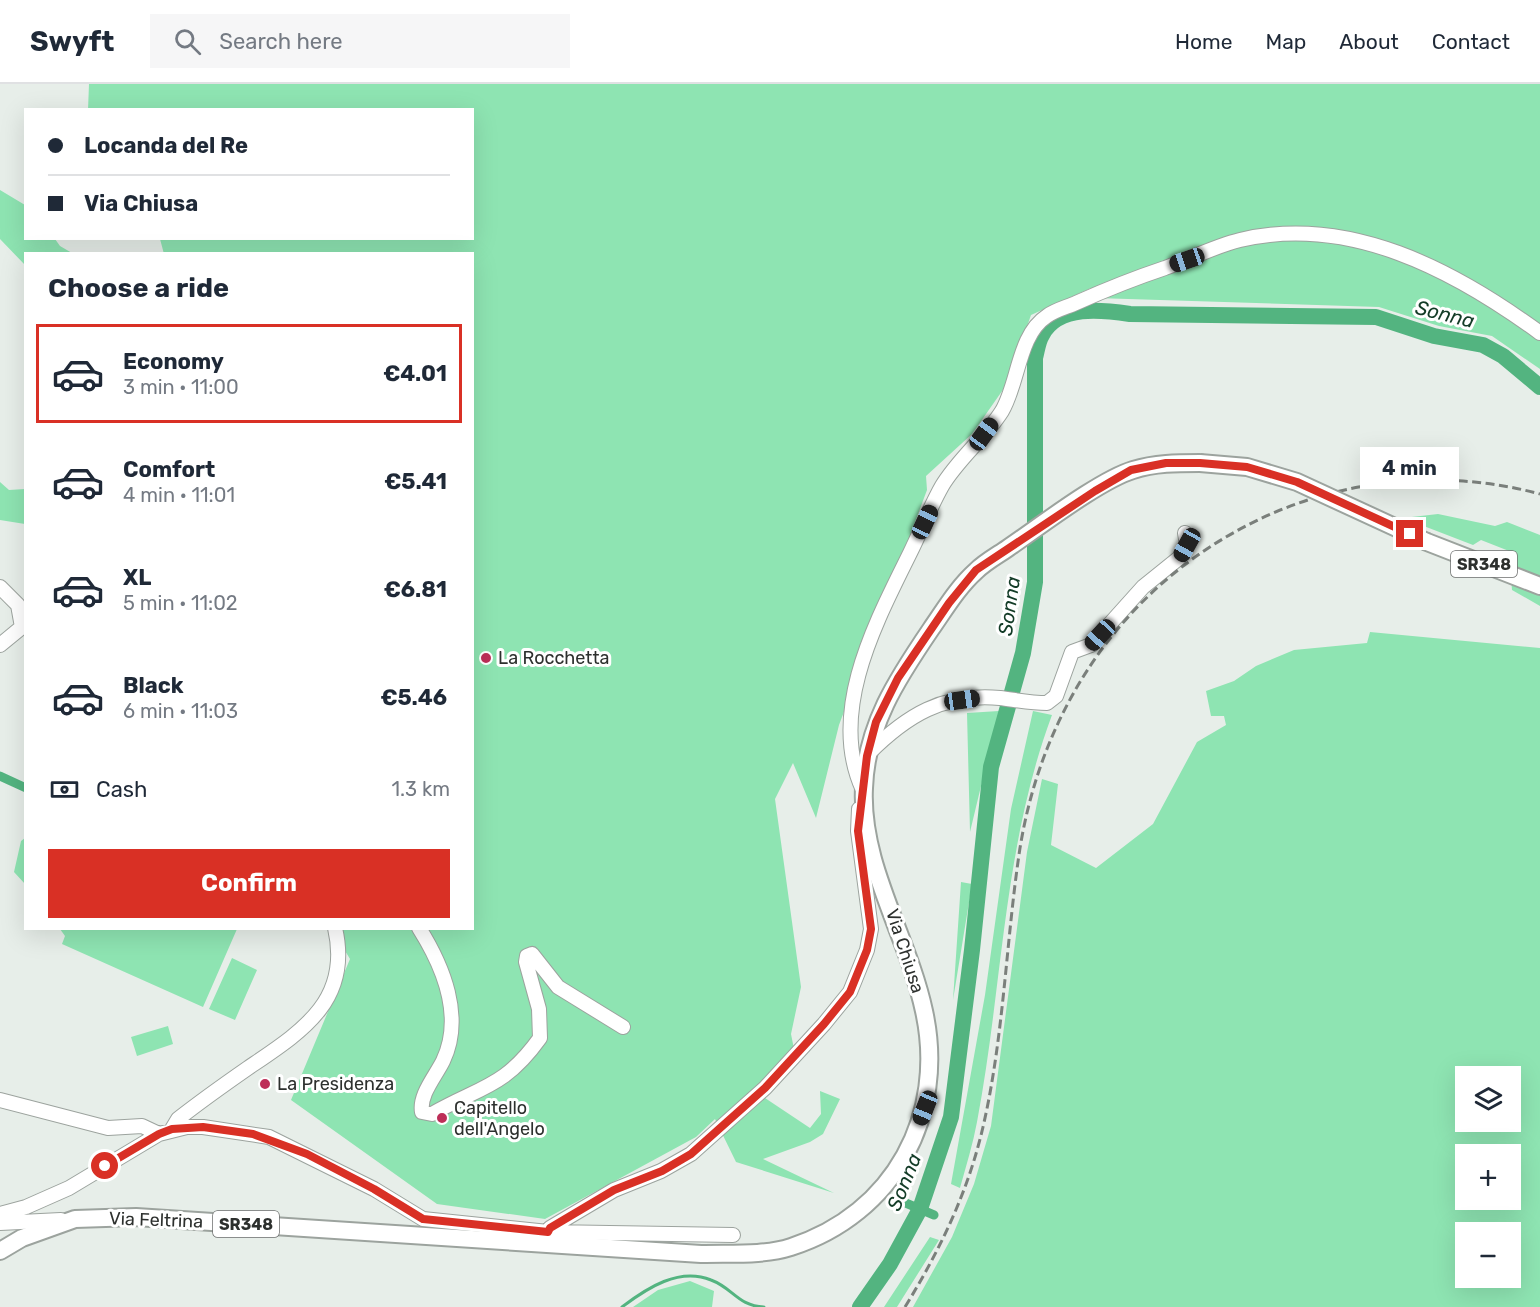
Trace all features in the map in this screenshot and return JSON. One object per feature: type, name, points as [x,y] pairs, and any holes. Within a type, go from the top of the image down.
[{"type":"main road","name":"Via Chiusa","points":[[418,1235],[701,1254],[789,1248],[834,1229],[864,1207],[895,1174],[925,1108],[930,1054],[924,1010],[875,862],[865,815],[863,790],[867,756],[876,722],[898,678],[949,603],[976,570],[1095,491],[1131,470],[1166,463],[1247,467],[1297,482],[1427,542],[1540,586]]},
{"type":"main road","name":"Via Feltrina","points":[[0,1251],[22,1238],[67,1220],[136,1217],[418,1235]]},
{"type":"street","points":[[548,1232],[550,1228],[614,1190],[662,1171],[691,1154],[765,1088],[850,992],[867,950],[871,929],[858,831],[863,790],[858,779],[851,728],[854,697],[864,653],[943,484],[1002,410],[1013,386],[1027,342],[1034,328],[1047,316],[1123,282],[1238,240],[1272,234],[1309,234],[1355,238],[1395,250],[1484,295],[1540,333]]},
{"type":"street","points":[[867,756],[890,732],[919,711],[947,702],[1000,698],[1047,703],[1056,696],[1065,665],[1072,652],[1091,645],[1143,587],[1179,558],[1187,545],[1185,533]]},
{"type":"street","points":[[0,587],[18,605],[22,627],[0,645]]},
{"type":"street","points":[[0,1214],[26,1208],[53,1195],[165,1132],[178,1119],[309,1024],[325,1001],[338,971],[340,954],[335,930]]},
{"type":"street","points":[[420,930],[442,970],[449,996],[452,1022],[444,1059],[420,1102],[422,1112],[432,1114],[500,1081],[511,1073],[540,1038],[539,1009],[526,962],[527,956],[532,954],[558,987],[623,1027]]},
{"type":"street","points":[[0,1100],[108,1128],[142,1126],[165,1132],[203,1127],[268,1137],[374,1189],[423,1219],[548,1232],[733,1235]]},
{"type":"street","points":[[53,1195],[53,1214],[67,1220]]},
{"type":"street","name":"Via Feltrina","points":[[0,1223],[67,1220]]},
{"type":"green space","points":[[89,84],[1540,84],[1540,369],[1492,336],[1439,326],[1379,307],[1096,298],[1091,288],[1031,315],[1007,384],[972,434],[926,476],[927,490],[839,725],[816,818],[793,763],[775,799],[801,987],[791,1034],[794,1049],[762,1096],[810,1128],[821,1114],[820,1091],[840,1099],[823,1134],[810,1142],[763,1159],[834,1193],[736,1162],[715,1119],[696,1137],[545,1219],[437,1204],[291,1100],[350,959],[333,930],[474,930],[474,252],[163,252],[160,240],[474,240],[474,108],[88,108]]},
{"type":"green space","points":[[0,190],[24,204],[24,240],[56,240],[60,246],[70,252],[24,252],[24,264],[0,239]]},
{"type":"green space","points":[[0,482],[9,490],[24,489],[24,524],[0,520]]},
{"type":"green space","points":[[1438,514],[1495,526],[1507,522],[1540,535],[1540,606],[1512,590],[1509,551],[1481,540],[1473,545],[1403,518]]},
{"type":"green space","points":[[1370,632],[1540,648],[1540,1307],[913,1307],[952,1237],[974,1184],[991,1126],[1027,852],[1042,779],[1058,784],[1051,845],[1096,868],[1153,824],[1197,742],[1226,725],[1224,716],[1211,716],[1206,691],[1234,681],[1256,666],[1294,650],[1367,643]]},
{"type":"green space","points":[[999,711],[970,832],[967,713]]},
{"type":"green space","points":[[1033,711],[1052,715],[1023,815],[1006,916],[986,1071],[977,1122],[960,1188],[951,1184],[985,995],[1011,809]]},
{"type":"green space","points":[[24,839],[24,883],[14,872],[21,841]]},
{"type":"green space","points":[[961,882],[972,884],[953,1000]]},
{"type":"green space","points":[[61,930],[237,930],[203,1007],[62,944],[65,936]]},
{"type":"green space","points":[[232,958],[257,970],[235,1020],[209,1009]]},
{"type":"green space","points":[[168,1026],[173,1044],[137,1056],[131,1037]]},
{"type":"green space","points":[[930,1237],[939,1240],[897,1307],[884,1307]]},
{"type":"green space","points":[[690,1281],[714,1291],[712,1307],[633,1307],[658,1290]]},
{"type":"waterway","name":"Sonna","points":[[860,1307],[890,1264],[920,1209],[951,1117],[972,950],[991,767],[1023,653],[1035,582],[1035,358],[1041,337],[1049,325],[1059,318],[1082,311],[1130,314],[1376,317],[1434,336],[1483,345],[1503,356],[1540,387]]},
{"type":"waterway","points":[[0,776],[24,787]]},
{"type":"waterway","name":"Sonna","points":[[901,1201],[934,1215]]},
{"type":"waterway","points":[[622,1307],[653,1287],[687,1276],[719,1283],[742,1300],[764,1307]]},
{"type":"railway","points":[[905,1307],[952,1220],[969,1175],[983,1127],[996,1058],[1020,848],[1031,795],[1048,745],[1071,698],[1099,654],[1132,613],[1170,577],[1212,545],[1260,519],[1293,505],[1362,486],[1434,480],[1505,486],[1540,494]]},
{"type":"place","name":"La Rocchetta","points":[[486,658]]},
{"type":"place","name":"La Presidenza","points":[[265,1084]]},
{"type":"place","name":"Capitello dell'Angelo","points":[[442,1118]]},
{"type":"route","points":[[105,1166],[159,1134],[172,1129],[203,1127],[253,1134],[268,1137],[307,1154],[374,1189],[423,1219],[433,1218],[548,1232],[550,1228],[596,1203],[614,1190],[662,1171],[691,1154],[710,1139],[765,1088],[850,992],[867,950],[871,929],[858,831],[859,805],[867,756],[876,722],[898,678],[949,603],[976,570],[1095,491],[1131,470],[1166,463],[1247,467],[1297,482],[1410,534]]}]
